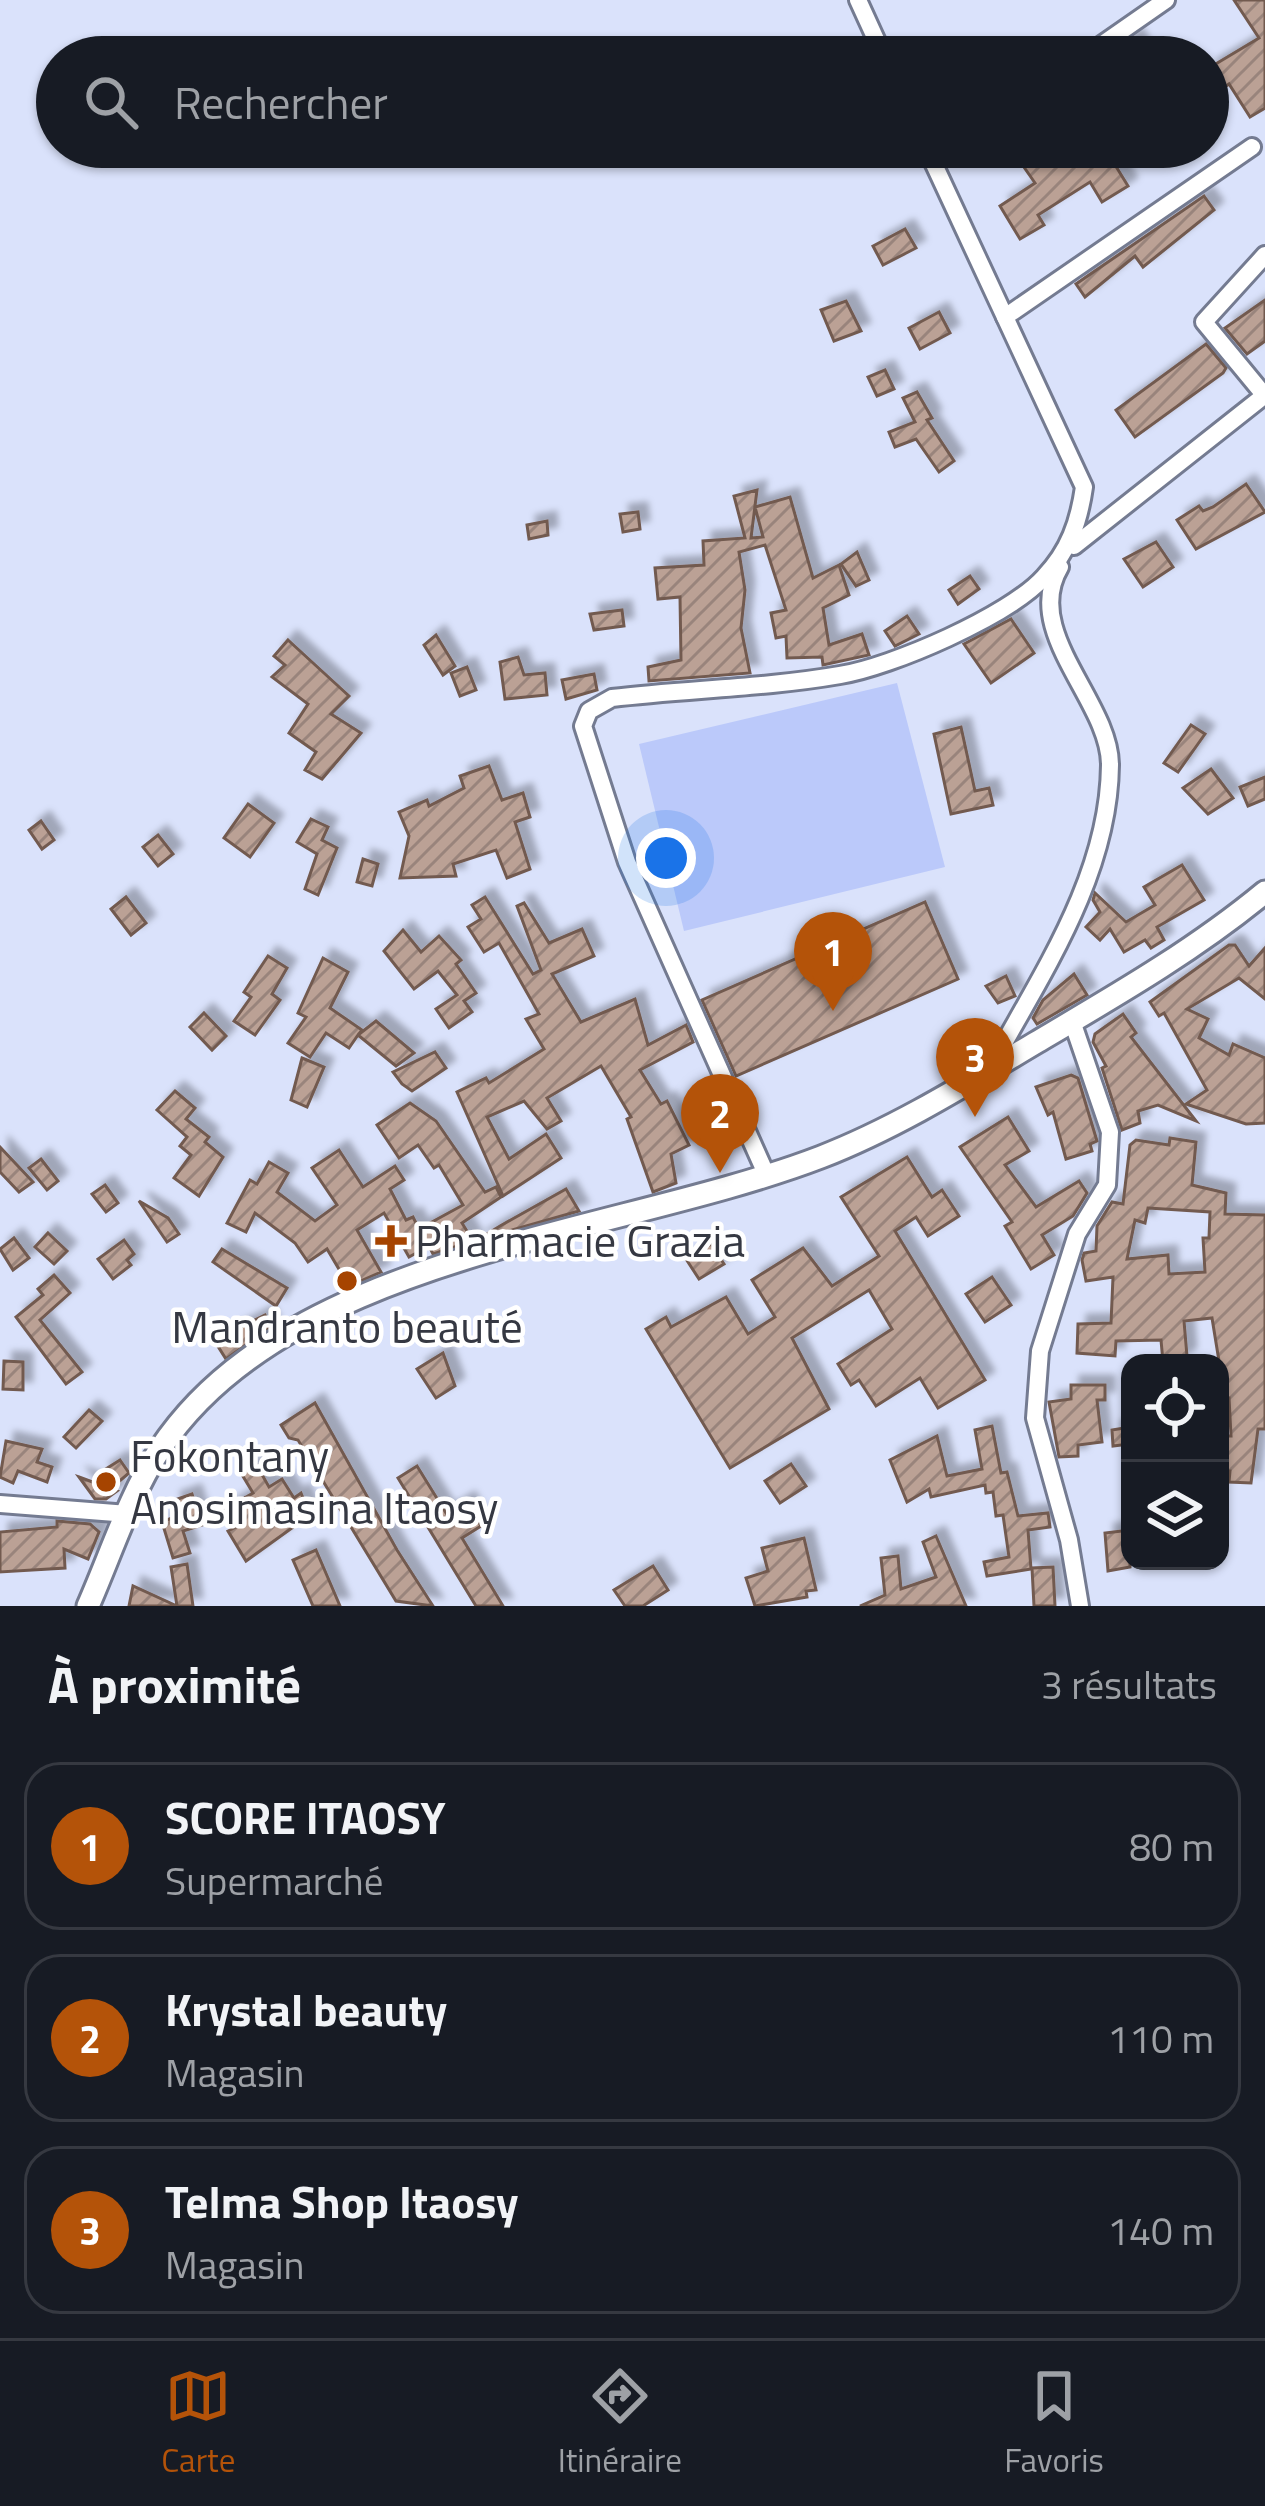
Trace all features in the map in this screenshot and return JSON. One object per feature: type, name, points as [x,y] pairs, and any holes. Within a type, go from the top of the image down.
[{"type":"street","points":[[858,0],[874,36]]},
{"type":"street","points":[[1114,36],[1166,0]]},
{"type":"street","points":[[1229,163],[1252,147]]},
{"type":"street","points":[[767,1176],[627,862],[583,726],[590,711],[612,698],[839,675],[890,662],[967,627],[1042,580],[1079,524],[1084,487],[936,168]]},
{"type":"street","points":[[1005,317],[1221,168]]},
{"type":"street","points":[[988,1071],[1076,912],[1108,805],[1110,759],[1102,722],[1061,648],[1052,614],[1054,577],[1078,538],[1265,395],[1204,322],[1265,255]]},
{"type":"street","points":[[88,1606],[161,1447],[221,1380],[316,1319],[358,1298],[468,1258],[767,1176],[826,1155],[988,1071],[1072,1021],[1166,964],[1265,892]]},
{"type":"street","points":[[1072,1021],[1110,1132],[1107,1185],[1077,1234],[1040,1351],[1035,1418],[1069,1540],[1080,1606]]},
{"type":"street","points":[[0,1504],[128,1514]]},
{"type":"shaded area","points":[[897,683],[945,867],[684,931],[639,744]]},
{"type":"building","points":[[1234,0],[1265,0],[1265,108],[1250,117],[1229,84],[1229,56],[1259,38]]},
{"type":"building","points":[[1025,168],[1117,168],[1128,186],[1102,202],[1090,182],[1038,215],[1044,225],[1020,239],[1000,206],[1035,183]]},
{"type":"building","points":[[1204,196],[1214,210],[1143,267],[1135,256],[1085,297],[1076,284]]},
{"type":"building","points":[[905,229],[916,248],[883,265],[873,246]]},
{"type":"building","points":[[1265,300],[1265,341],[1247,354],[1225,328]]},
{"type":"building","points":[[846,301],[861,331],[834,341],[821,310]]},
{"type":"building","points":[[939,312],[950,333],[920,349],[909,328]]},
{"type":"building","points":[[1206,344],[1226,368],[1223,373],[1135,437],[1116,410]]},
{"type":"building","points":[[885,370],[894,389],[877,396],[868,377]]},
{"type":"building","points":[[917,392],[932,418],[927,420],[954,461],[939,472],[916,439],[895,447],[889,432],[915,422],[903,398]]},
{"type":"building","points":[[1246,484],[1265,512],[1196,549],[1177,520],[1199,506],[1203,511],[1213,507]]},
{"type":"building","points":[[757,490],[751,538],[763,537],[755,507],[790,497],[813,578],[839,565],[849,595],[823,608],[829,645],[862,634],[869,655],[823,665],[822,657],[787,658],[786,636],[776,638],[771,613],[786,610],[765,545],[739,552],[745,590],[741,628],[750,673],[649,681],[648,667],[681,660],[680,597],[658,599],[655,568],[704,565],[703,541],[745,538],[734,496]]},
{"type":"building","points":[[638,512],[640,529],[623,532],[620,514]]},
{"type":"building","points":[[547,521],[548,535],[529,539],[527,525]]},
{"type":"building","points":[[1156,542],[1173,567],[1143,587],[1124,559]]},
{"type":"building","points":[[857,552],[869,580],[856,586],[841,564]]},
{"type":"building","points":[[970,576],[979,589],[958,604],[949,590]]},
{"type":"building","points":[[622,610],[624,626],[594,630],[590,614]]},
{"type":"building","points":[[907,616],[919,634],[895,646],[885,631]]},
{"type":"building","points":[[1011,619],[1034,653],[991,683],[964,644]]},
{"type":"building","points":[[436,635],[455,666],[443,675],[424,645]]},
{"type":"building","points":[[288,640],[349,696],[331,714],[361,733],[322,779],[305,770],[316,752],[289,733],[308,704],[272,677],[285,665],[274,656]]},
{"type":"building","points":[[518,657],[524,675],[545,673],[547,695],[505,699],[500,662]]},
{"type":"building","points":[[467,667],[476,690],[460,696],[451,673]]},
{"type":"building","points":[[594,674],[597,690],[566,699],[562,680]]},
{"type":"building","points":[[1191,725],[1205,734],[1178,772],[1164,763]]},
{"type":"building","points":[[961,727],[975,791],[989,788],[993,805],[951,814],[934,734]]},
{"type":"building","points":[[489,766],[502,800],[523,793],[530,817],[515,822],[530,869],[507,878],[496,850],[453,864],[456,876],[400,878],[409,836],[399,812],[427,800],[429,806],[464,788],[460,776]]},
{"type":"building","points":[[1211,769],[1233,798],[1208,814],[1183,788]]},
{"type":"building","points":[[1265,777],[1265,799],[1248,806],[1240,787]]},
{"type":"building","points":[[248,804],[274,823],[250,857],[224,838]]},
{"type":"building","points":[[311,819],[328,827],[322,840],[337,848],[318,895],[305,889],[317,854],[297,842]]},
{"type":"building","points":[[41,821],[54,840],[42,849],[29,830]]},
{"type":"building","points":[[158,835],[173,854],[158,866],[143,847]]},
{"type":"building","points":[[363,859],[378,864],[372,886],[357,882]]},
{"type":"building","points":[[1182,865],[1204,900],[1157,927],[1164,940],[1151,948],[1145,940],[1124,952],[1110,929],[1100,940],[1086,927],[1100,912],[1093,900],[1095,893],[1126,922],[1155,905],[1144,887]]},
{"type":"building","points":[[126,897],[146,923],[131,935],[111,909]]},
{"type":"building","points":[[485,897],[533,974],[541,970],[517,906],[524,903],[549,943],[582,929],[594,956],[552,974],[581,1022],[635,999],[648,1045],[686,1025],[693,1042],[640,1070],[661,1104],[667,1101],[689,1145],[671,1154],[676,1183],[653,1192],[627,1119],[631,1117],[601,1066],[547,1098],[561,1121],[547,1129],[524,1101],[487,1117],[509,1159],[546,1134],[561,1158],[503,1196],[457,1092],[486,1078],[489,1083],[544,1049],[526,1019],[539,1014],[499,943],[484,952],[468,927],[481,919],[472,905]]},
{"type":"building","points":[[925,902],[958,979],[736,1076],[702,1000]]},
{"type":"building","points":[[403,930],[421,952],[439,936],[461,960],[456,964],[476,993],[464,1001],[472,1012],[449,1028],[436,1009],[457,995],[438,971],[414,989],[384,951]]},
{"type":"building","points":[[1235,945],[1249,966],[1265,948],[1265,999],[1239,978],[1187,1009],[1208,1019],[1199,1038],[1229,1055],[1233,1044],[1265,1058],[1265,1123],[1246,1124],[1186,1104],[1207,1090],[1164,1013],[1159,1016],[1150,1002]]},
{"type":"building","points":[[268,956],[287,968],[272,994],[280,1000],[255,1035],[234,1021],[251,997],[244,992]]},
{"type":"building","points":[[323,958],[348,972],[330,1008],[362,1030],[349,1048],[326,1033],[310,1057],[288,1043],[306,1017],[298,1013]]},
{"type":"building","points":[[1074,974],[1087,995],[1037,1024],[1033,1018],[1043,1000]]},
{"type":"building","points":[[1006,976],[1015,996],[998,1003],[986,986]]},
{"type":"building","points":[[204,1013],[226,1036],[212,1050],[190,1027]]},
{"type":"building","points":[[1123,1014],[1136,1033],[1131,1037],[1196,1121],[1158,1105],[1138,1111],[1140,1123],[1122,1130],[1102,1068],[1106,1066],[1093,1042],[1095,1034]]},
{"type":"building","points":[[376,1021],[414,1053],[396,1066],[358,1035]]},
{"type":"building","points":[[435,1052],[446,1068],[412,1091],[393,1072]]},
{"type":"building","points":[[302,1058],[324,1067],[307,1107],[291,1100]]},
{"type":"building","points":[[1071,1075],[1078,1078],[1097,1141],[1090,1144],[1092,1151],[1066,1159],[1053,1112],[1048,1115],[1036,1087]]},
{"type":"building","points":[[175,1091],[195,1108],[186,1119],[209,1137],[205,1142],[223,1157],[199,1196],[174,1178],[191,1155],[180,1146],[187,1137],[157,1110]]},
{"type":"building","points":[[410,1103],[436,1121],[485,1192],[496,1187],[501,1197],[462,1223],[473,1241],[433,1254],[429,1246],[409,1257],[384,1213],[357,1230],[381,1272],[349,1286],[327,1249],[308,1262],[295,1243],[255,1213],[246,1232],[227,1223],[250,1180],[257,1184],[269,1162],[288,1173],[277,1192],[315,1221],[337,1205],[312,1168],[339,1150],[363,1187],[395,1166],[404,1180],[390,1189],[406,1220],[413,1217],[419,1229],[463,1205],[439,1165],[434,1168],[418,1145],[399,1158],[377,1125]]},
{"type":"building","points":[[1008,1117],[1029,1151],[1005,1165],[1036,1207],[1079,1181],[1087,1193],[1073,1216],[1042,1235],[1054,1255],[1031,1269],[1005,1226],[1012,1222],[960,1147]]},
{"type":"building","points":[[1170,1138],[1196,1142],[1192,1185],[1226,1193],[1225,1214],[1265,1215],[1265,1429],[1258,1429],[1251,1483],[1229,1482],[1229,1354],[1218,1354],[1212,1318],[1184,1321],[1187,1354],[1162,1354],[1161,1340],[1116,1341],[1115,1356],[1077,1353],[1078,1324],[1111,1323],[1113,1277],[1086,1281],[1082,1260],[1084,1253],[1096,1251],[1097,1226],[1112,1202],[1123,1204],[1130,1145],[1136,1140],[1169,1145]],"holes":[[[1148,1208],[1210,1212],[1209,1238],[1203,1238],[1205,1272],[1169,1274],[1168,1255],[1127,1259],[1135,1220],[1145,1223]]]},
{"type":"building","points":[[0,1147],[33,1182],[19,1192],[0,1172]]},
{"type":"building","points":[[907,1157],[932,1197],[942,1190],[959,1216],[928,1236],[916,1217],[895,1231],[985,1380],[938,1408],[920,1378],[876,1406],[859,1380],[851,1385],[838,1364],[892,1329],[869,1290],[792,1338],[829,1409],[730,1468],[646,1329],[666,1317],[671,1327],[726,1297],[748,1334],[775,1317],[752,1280],[803,1248],[832,1286],[879,1256],[841,1197]]},
{"type":"building","points":[[41,1159],[58,1181],[47,1190],[29,1168]]},
{"type":"building","points":[[105,1185],[118,1203],[106,1212],[92,1194]]},
{"type":"building","points":[[566,1189],[579,1211],[477,1240],[500,1226]]},
{"type":"building","points":[[139,1201],[168,1218],[179,1234],[167,1242]]},
{"type":"building","points":[[48,1233],[67,1251],[54,1264],[35,1247]]},
{"type":"building","points":[[14,1238],[29,1258],[13,1270],[0,1249]]},
{"type":"building","points":[[124,1240],[134,1254],[127,1260],[131,1265],[113,1279],[98,1259]]},
{"type":"building","points":[[711,1244],[724,1264],[699,1279],[686,1259]]},
{"type":"building","points":[[222,1249],[287,1288],[276,1306],[213,1262]]},
{"type":"building","points":[[54,1275],[70,1293],[40,1320],[82,1372],[66,1384],[16,1317],[43,1295],[38,1289]]},
{"type":"building","points":[[992,1277],[1011,1305],[985,1322],[966,1294]]},
{"type":"building","points":[[265,1315],[271,1327],[226,1359],[214,1340]]},
{"type":"building","points":[[443,1353],[455,1386],[436,1398],[417,1369]]},
{"type":"building","points":[[4,1361],[23,1362],[23,1390],[3,1389]]},
{"type":"building","points":[[1071,1385],[1105,1385],[1105,1400],[1097,1400],[1102,1442],[1078,1445],[1078,1456],[1059,1457],[1049,1402],[1071,1399]]},
{"type":"building","points":[[315,1403],[433,1606],[396,1601],[298,1440],[289,1438],[281,1425]]},
{"type":"building","points":[[89,1410],[102,1421],[76,1448],[64,1437]]},
{"type":"building","points":[[992,1426],[1001,1473],[1007,1472],[1018,1516],[1048,1513],[1050,1527],[1028,1530],[1031,1569],[987,1576],[984,1562],[1009,1557],[1003,1515],[996,1516],[993,1492],[986,1493],[985,1485],[931,1497],[929,1489],[907,1502],[890,1460],[937,1436],[947,1476],[982,1469],[975,1430]]},
{"type":"building","points":[[1121,1428],[1121,1445],[1113,1446],[1112,1430]]},
{"type":"building","points":[[6,1441],[42,1449],[37,1462],[52,1467],[47,1482],[18,1471],[13,1483],[0,1477]]},
{"type":"building","points":[[120,1460],[129,1473],[115,1485],[101,1472]]},
{"type":"building","points":[[256,1464],[269,1487],[282,1479],[294,1498],[301,1493],[310,1515],[246,1561],[228,1531],[236,1527],[225,1509],[253,1493],[241,1473]]},
{"type":"building","points":[[791,1464],[806,1486],[780,1503],[765,1481]]},
{"type":"building","points":[[417,1466],[446,1513],[466,1501],[481,1526],[462,1538],[503,1606],[476,1606],[398,1478]]},
{"type":"building","points":[[79,1477],[117,1491],[106,1499],[95,1499]]},
{"type":"building","points":[[192,1494],[202,1525],[183,1531],[190,1553],[173,1558],[162,1522],[177,1516],[172,1501]]},
{"type":"building","points":[[57,1521],[90,1524],[99,1532],[88,1559],[64,1549],[65,1568],[0,1572],[0,1532],[57,1527]]},
{"type":"building","points":[[1121,1531],[1121,1569],[1108,1571],[1105,1533]]},
{"type":"building","points":[[936,1536],[966,1606],[860,1606],[885,1595],[881,1558],[898,1556],[901,1589],[936,1577],[923,1542]]},
{"type":"building","points":[[804,1538],[816,1590],[806,1591],[807,1597],[755,1606],[746,1578],[768,1571],[762,1548]]},
{"type":"building","points":[[316,1550],[340,1606],[313,1606],[293,1560]]},
{"type":"building","points":[[187,1564],[193,1606],[177,1606],[171,1567]]},
{"type":"building","points":[[653,1566],[668,1590],[643,1606],[625,1606],[614,1590]]},
{"type":"building","points":[[1053,1567],[1055,1606],[1034,1606],[1032,1568]]},
{"type":"building","points":[[133,1586],[177,1606],[129,1606]]},
{"type":"place","name":"SCORE ITAOSY","points":[[833,1011]]},
{"type":"place","name":"Telma Shop Itaosy","points":[[975,1117]]},
{"type":"place","name":"Krystal beauty","points":[[720,1173]]},
{"type":"place","name":"Pharmacie Grazia","points":[[391,1241]]},
{"type":"place","name":"Mandranto beauté","points":[[347,1281]]},
{"type":"place","name":"Fokontany Anosimasina Itaosy","points":[[106,1482]]}]
